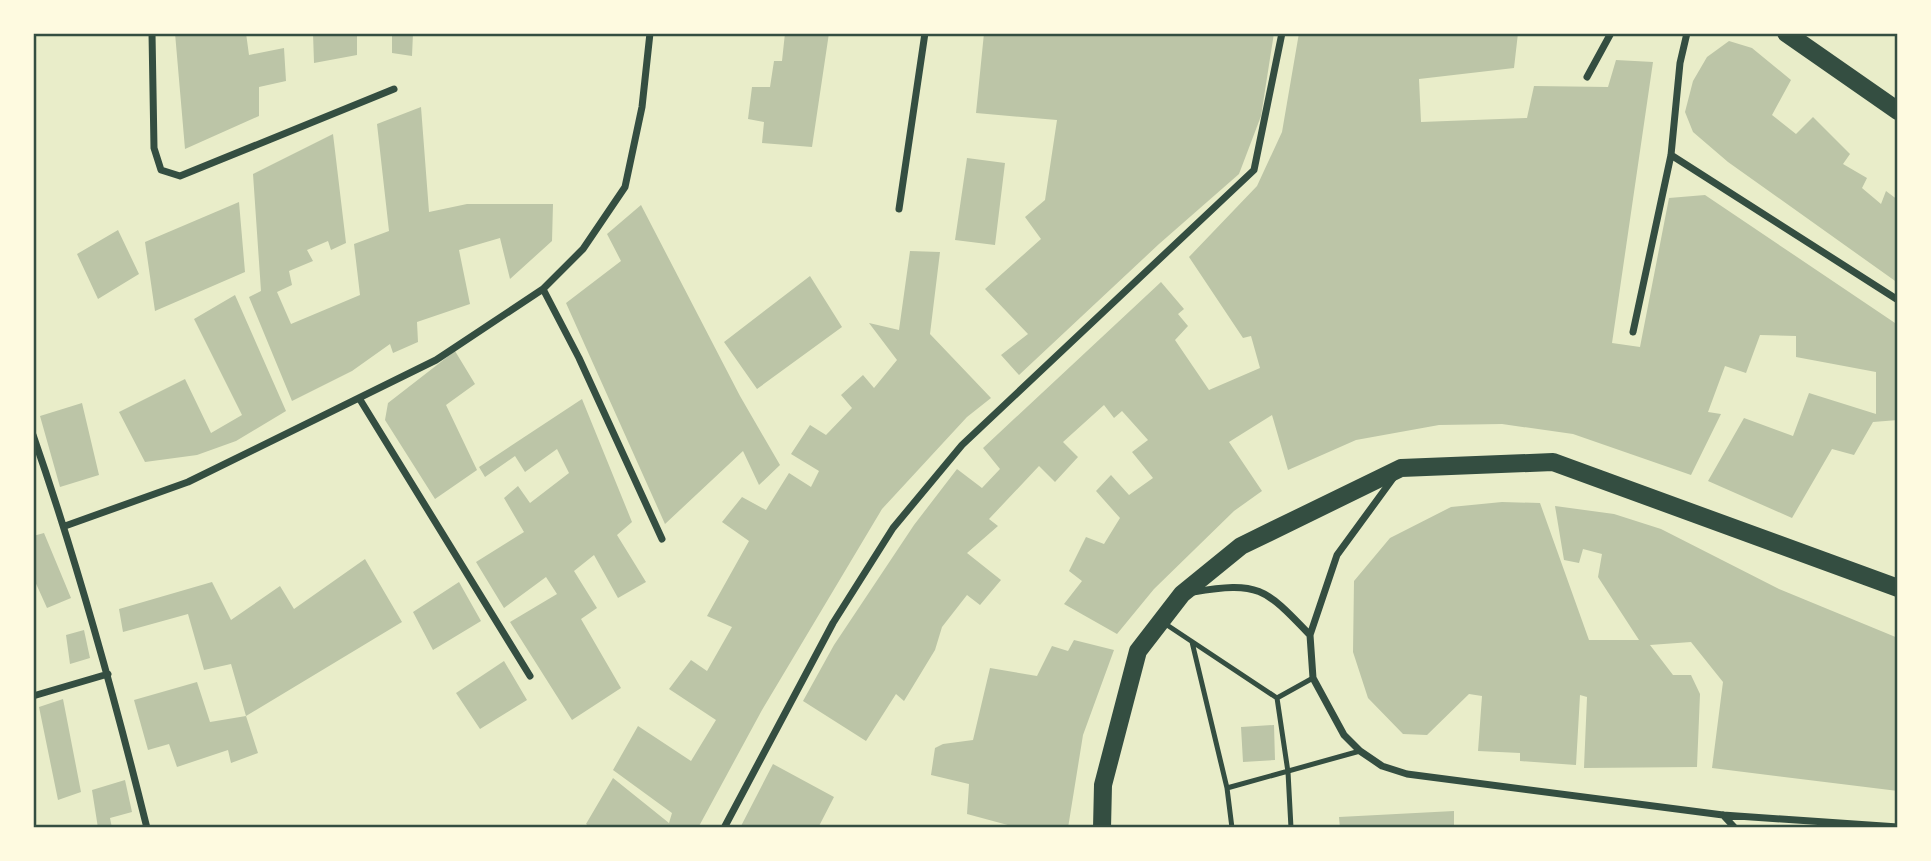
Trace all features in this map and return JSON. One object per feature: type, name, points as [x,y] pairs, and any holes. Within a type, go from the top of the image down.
[{"type":"main road","points":[[1786,33],[1898,111]]},
{"type":"main road","points":[[1102,828],[1103,785],[1138,651],[1182,594],[1241,546],[1401,468],[1553,462],[1898,588]]},
{"type":"street","points":[[152,33],[153,148],[161,170],[180,176],[394,89]]},
{"type":"street","points":[[65,526],[188,482],[436,360],[543,289],[583,249],[625,187],[642,107],[650,33]]},
{"type":"street","points":[[899,209],[925,33]]},
{"type":"street","points":[[724,828],[833,623],[893,528],[962,445],[1254,170],[1282,33]]},
{"type":"street","points":[[1587,77],[1611,33]]},
{"type":"street","points":[[1633,332],[1671,155],[1679,63],[1687,33]]},
{"type":"street","points":[[1671,155],[1898,300]]},
{"type":"street","points":[[543,289],[579,358],[662,539]]},
{"type":"street","points":[[359,398],[530,676]]},
{"type":"street","points":[[33,435],[65,526],[108,674],[147,828]]},
{"type":"street","points":[[1401,468],[1337,555],[1310,635],[1312,678],[1344,735],[1360,751],[1382,766],[1407,774],[1723,815],[1898,827]]},
{"type":"street","points":[[1182,594],[1234,585],[1254,589],[1274,598],[1310,635]]},
{"type":"street","points":[[33,696],[108,674]]},
{"type":"street","points":[[1723,815],[1735,828]]},
{"type":"lane","points":[[1161,621],[1277,698],[1288,772],[1291,828]]},
{"type":"lane","points":[[1192,642],[1227,788],[1232,828]]},
{"type":"lane","points":[[1277,698],[1312,678]]},
{"type":"lane","points":[[1227,788],[1360,751]]},
{"type":"building","points":[[175,33],[246,33],[249,55],[284,48],[286,81],[259,87],[259,116],[185,149]]},
{"type":"building","points":[[313,33],[357,33],[357,55],[314,63]]},
{"type":"building","points":[[392,33],[413,33],[412,56],[392,53]]},
{"type":"building","points":[[785,33],[829,33],[812,147],[762,143],[764,122],[748,119],[752,87],[770,87],[774,61],[782,61]]},
{"type":"building","points":[[984,33],[1274,33],[1261,116],[1239,174],[1159,244],[1019,375],[1001,355],[1028,334],[985,289],[1041,239],[1025,217],[1045,200],[1057,120],[976,113]]},
{"type":"building","points":[[1299,33],[1518,33],[1514,68],[1419,79],[1421,122],[1527,118],[1534,86],[1608,87],[1616,60],[1653,62],[1612,343],[1640,347],[1669,198],[1705,195],[1898,325],[1898,420],[1873,422],[1854,455],[1832,449],[1792,518],[1708,481],[1744,418],[1793,436],[1809,393],[1876,414],[1876,372],[1796,357],[1796,336],[1760,335],[1746,373],[1725,366],[1708,412],[1721,414],[1691,475],[1573,434],[1502,424],[1439,425],[1356,440],[1288,470],[1272,415],[1229,442],[1262,491],[1234,511],[1154,589],[1117,634],[1064,604],[1082,581],[1069,571],[1086,537],[1104,544],[1120,518],[1096,491],[1111,475],[1129,495],[1153,478],[1132,452],[1148,440],[1122,411],[1114,418],[1104,405],[1063,442],[1078,457],[1055,482],[1039,466],[989,519],[998,526],[967,553],[1001,580],[980,605],[967,595],[942,627],[935,650],[904,701],[896,694],[866,741],[803,701],[834,645],[914,525],[957,469],[982,488],[1000,469],[983,448],[1161,282],[1184,309],[1178,314],[1188,326],[1175,340],[1209,390],[1260,368],[1251,336],[1243,338],[1189,257],[1257,186],[1282,132]]},
{"type":"building","points":[[1729,41],[1752,48],[1791,80],[1772,115],[1796,134],[1813,117],[1850,154],[1843,164],[1867,178],[1862,188],[1881,204],[1886,191],[1898,200],[1898,283],[1728,162],[1693,132],[1685,112],[1693,81],[1707,57]]},
{"type":"building","points":[[421,107],[429,212],[467,204],[553,204],[552,241],[510,279],[500,238],[459,250],[470,304],[417,322],[418,342],[393,353],[390,344],[352,371],[292,401],[249,297],[261,291],[253,174],[333,134],[346,243],[331,250],[328,241],[307,250],[313,261],[289,271],[292,285],[277,292],[291,324],[360,295],[354,244],[389,231],[377,124]]},
{"type":"building","points":[[967,158],[1005,163],[995,245],[955,240]]},
{"type":"building","points":[[239,202],[245,272],[155,311],[145,242]]},
{"type":"building","points":[[641,205],[740,396],[780,465],[759,485],[743,451],[665,524],[566,303],[621,261],[607,234]]},
{"type":"building","points":[[118,230],[139,274],[98,299],[77,254]]},
{"type":"building","points":[[910,251],[940,252],[930,334],[991,398],[967,417],[882,509],[762,710],[698,828],[591,828],[586,824],[613,778],[669,823],[672,813],[613,770],[638,726],[691,761],[716,720],[669,689],[691,660],[707,671],[732,627],[707,616],[749,541],[722,522],[742,497],[766,510],[789,473],[811,487],[819,471],[791,454],[810,425],[826,435],[852,408],[841,395],[863,375],[874,388],[897,360],[869,323],[899,330]]},
{"type":"building","points":[[810,276],[842,327],[757,389],[724,342]]},
{"type":"building","points":[[235,295],[286,411],[236,441],[197,455],[145,462],[119,412],[185,379],[211,433],[242,415],[194,319]]},
{"type":"building","points":[[455,351],[475,384],[446,405],[477,470],[435,499],[385,420],[388,403]]},
{"type":"building","points":[[582,399],[632,522],[617,535],[646,582],[618,598],[594,555],[574,571],[597,608],[581,619],[621,688],[572,720],[510,622],[557,594],[546,577],[504,608],[476,562],[524,532],[504,498],[518,486],[530,503],[569,473],[557,449],[525,472],[515,456],[485,477],[479,467]]},
{"type":"building","points":[[82,403],[99,475],[60,487],[40,416]]},
{"type":"building","points":[[1502,502],[1540,503],[1589,640],[1639,640],[1598,577],[1602,554],[1583,549],[1579,563],[1564,560],[1555,506],[1614,514],[1661,529],[1779,589],[1898,638],[1898,791],[1712,768],[1723,682],[1691,642],[1650,645],[1673,675],[1691,675],[1700,694],[1697,767],[1584,768],[1587,697],[1580,695],[1576,765],[1520,761],[1520,753],[1478,751],[1482,696],[1469,694],[1427,735],[1403,734],[1368,698],[1353,652],[1354,581],[1390,538],[1451,507]]},
{"type":"building","points":[[44,533],[71,598],[47,608],[33,577],[33,536]]},
{"type":"building","points":[[365,559],[402,622],[246,716],[231,664],[204,670],[188,614],[123,632],[119,609],[212,582],[231,620],[280,586],[294,609]]},
{"type":"building","points":[[459,582],[481,621],[433,650],[413,612]]},
{"type":"building","points":[[84,630],[90,658],[70,664],[66,635]]},
{"type":"building","points":[[1074,640],[1114,650],[1083,735],[1068,828],[1019,828],[967,814],[969,784],[931,775],[935,748],[943,744],[973,740],[990,668],[1037,676],[1052,646],[1068,651]]},
{"type":"building","points":[[504,661],[527,700],[480,729],[456,693]]},
{"type":"building","points":[[197,682],[210,722],[246,716],[258,753],[231,763],[228,750],[177,767],[169,744],[148,750],[134,700]]},
{"type":"building","points":[[63,699],[81,792],[58,800],[39,707]]},
{"type":"building","points":[[1274,725],[1275,760],[1243,762],[1241,727]]},
{"type":"building","points":[[773,764],[834,797],[818,828],[740,828]]},
{"type":"building","points":[[125,780],[132,812],[110,818],[112,828],[98,828],[92,790]]},
{"type":"building","points":[[1454,811],[1454,828],[1340,828],[1339,817]]}]
